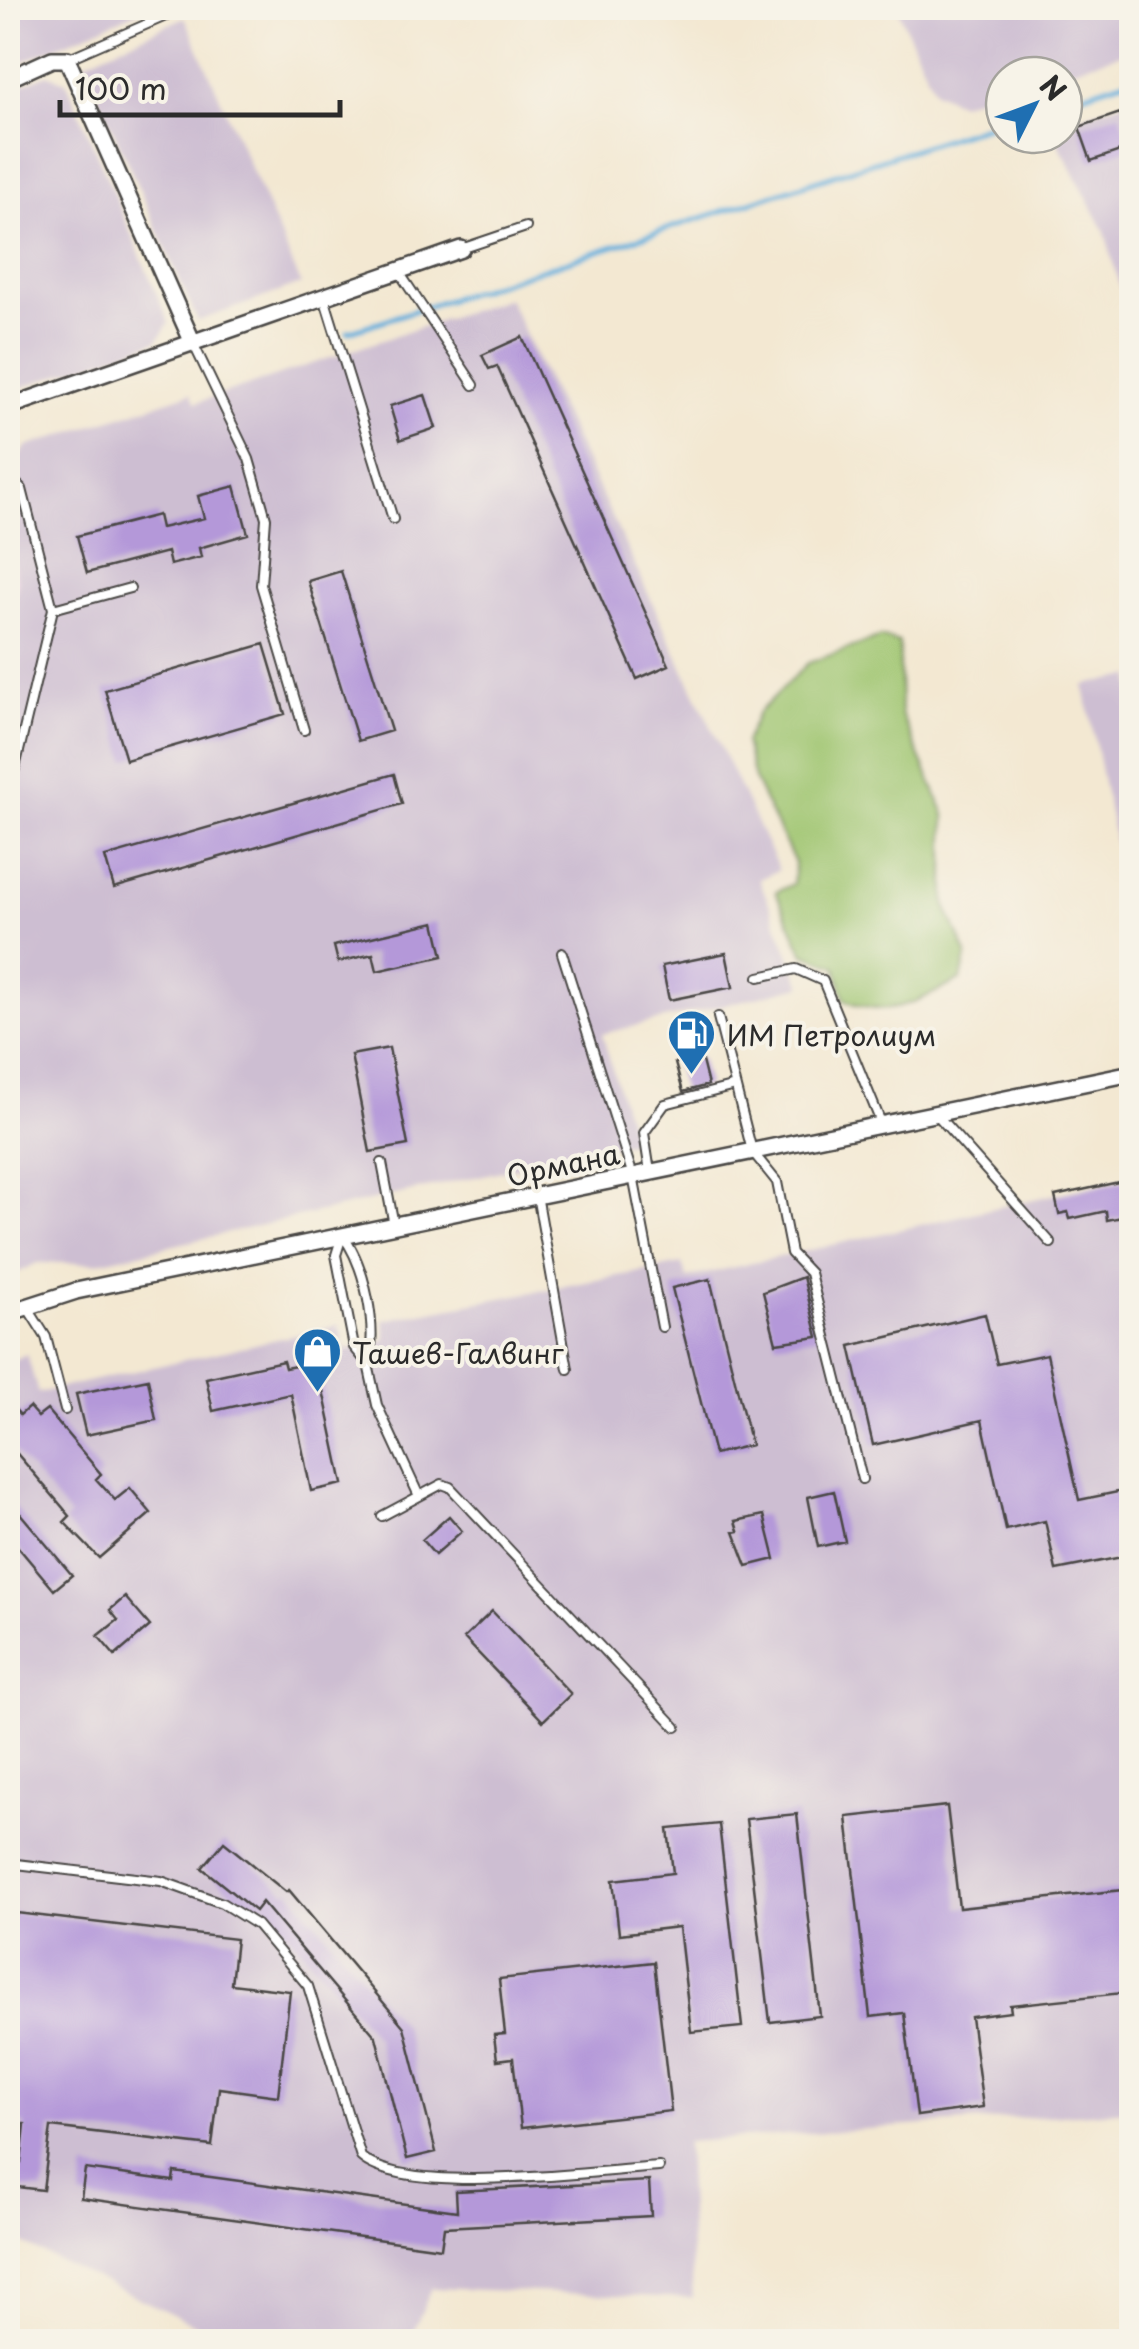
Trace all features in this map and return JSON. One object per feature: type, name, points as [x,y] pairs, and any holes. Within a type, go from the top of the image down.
[{"type":"street","points":[[8,79],[52,59],[67,59],[193,342]]},
{"type":"street","points":[[8,407],[462,249]]},
{"type":"street","name":"Ормана","points":[[8,1313],[76,1291],[1132,1073]]},
{"type":"lane","points":[[67,59],[177,10]]},
{"type":"lane","points":[[462,249],[526,227]]},
{"type":"lane","points":[[398,271],[474,385]]},
{"type":"lane","points":[[324,297],[393,518]]},
{"type":"lane","points":[[193,342],[250,459],[266,518],[261,585],[304,730]]},
{"type":"lane","points":[[8,476],[22,489],[52,609],[8,797]]},
{"type":"lane","points":[[52,609],[130,588]]},
{"type":"lane","points":[[562,953],[633,1176],[662,1327]]},
{"type":"lane","points":[[759,976],[796,969],[823,980],[882,1125]]},
{"type":"lane","points":[[718,1017],[752,1151],[776,1182],[791,1254],[810,1273],[862,1479]]},
{"type":"lane","points":[[650,1172],[644,1133],[665,1104],[735,1086]]},
{"type":"lane","points":[[935,1113],[1051,1243]]},
{"type":"lane","points":[[382,1163],[394,1225]]},
{"type":"lane","points":[[537,1195],[568,1369]]},
{"type":"lane","points":[[342,1235],[336,1255],[354,1347],[368,1364],[377,1405],[419,1496]]},
{"type":"lane","points":[[342,1235],[355,1251],[374,1343],[368,1364]]},
{"type":"lane","points":[[26,1306],[46,1336],[64,1410]]},
{"type":"lane","points":[[382,1516],[442,1484],[450,1486],[676,1727]]},
{"type":"lane","points":[[8,1863],[161,1881],[222,1903],[258,1925],[308,1986],[360,2157],[374,2169],[443,2180],[660,2167]]},
{"type":"shaded area","points":[[8,8],[146,8],[8,68]]},
{"type":"shaded area","points":[[897,8],[1131,8],[1131,51],[1084,65],[1084,55],[984,55],[984,95],[960,103],[934,91]]},
{"type":"shaded area","points":[[185,17],[301,284],[198,321],[83,63]]},
{"type":"shaded area","points":[[47,74],[66,81],[169,323],[157,341],[8,392],[8,91]]},
{"type":"shaded area","points":[[1131,100],[1131,332],[1105,232],[1065,155],[1084,155],[1084,115]]},
{"type":"shaded area","points":[[508,298],[779,870],[759,879],[802,986],[602,1034],[634,1141],[95,1263],[37,1263],[8,1278],[8,630],[18,582],[8,543],[8,472],[26,447],[191,393],[196,403]]},
{"type":"shaded area","points":[[8,543],[18,582],[8,630]]},
{"type":"shaded area","points":[[1132,676],[1131,926],[1084,685]]},
{"type":"shaded area","points":[[1131,1177],[1131,2110],[686,2142],[693,2298],[432,2288],[409,2341],[230,2341],[8,2237],[8,1362],[27,1354],[38,1393],[339,1325],[345,1350],[386,1340],[384,1320],[682,1264],[687,1278]]},
{"type":"green space","points":[[881,637],[899,643],[901,714],[945,814],[945,904],[967,954],[961,980],[891,1008],[845,1000],[836,966],[804,954],[776,892],[793,884],[795,863],[754,779],[745,742],[758,713],[808,663]]},
{"type":"building","points":[[1120,113],[1132,147],[1091,161],[1084,141],[1084,125]]},
{"type":"building","points":[[522,337],[669,665],[637,679],[497,366],[489,369],[482,355]]},
{"type":"building","points":[[425,395],[436,428],[400,440],[390,406]]},
{"type":"building","points":[[235,486],[248,534],[199,548],[201,557],[170,565],[167,552],[87,573],[77,536],[158,515],[161,528],[204,518],[198,496]]},
{"type":"building","points":[[341,571],[391,731],[358,741],[308,581]]},
{"type":"building","points":[[264,644],[285,714],[126,760],[105,690]]},
{"type":"building","points":[[394,774],[402,804],[114,888],[105,857]]},
{"type":"building","points":[[435,922],[443,956],[377,971],[373,954],[338,962],[334,946]]},
{"type":"building","points":[[726,953],[733,987],[669,1000],[662,966]]},
{"type":"building","points":[[389,1048],[408,1145],[370,1152],[351,1055]]},
{"type":"building","points":[[701,1057],[708,1085],[683,1092],[675,1063]]},
{"type":"building","points":[[1132,1179],[1132,1215],[1107,1220],[1106,1211],[1070,1219],[1068,1212],[1059,1214],[1055,1196]]},
{"type":"building","points":[[803,1277],[818,1337],[776,1343],[763,1292]]},
{"type":"building","points":[[710,1279],[751,1445],[714,1454],[672,1288]]},
{"type":"building","points":[[985,1314],[997,1364],[1047,1354],[1079,1500],[1132,1489],[1132,1555],[1056,1570],[1045,1521],[1006,1530],[982,1420],[873,1445],[850,1346]]},
{"type":"building","points":[[283,1361],[285,1368],[317,1362],[343,1484],[311,1491],[291,1394],[213,1411],[206,1378]]},
{"type":"building","points":[[148,1379],[156,1420],[86,1435],[76,1394]]},
{"type":"building","points":[[8,1401],[20,1415],[29,1407],[38,1417],[47,1410],[101,1474],[96,1479],[115,1500],[130,1488],[151,1513],[99,1558],[64,1522],[70,1516],[8,1443]]},
{"type":"building","points":[[834,1491],[845,1541],[818,1547],[808,1497]]},
{"type":"building","points":[[8,1499],[72,1575],[54,1590],[8,1535]]},
{"type":"building","points":[[764,1515],[775,1559],[747,1566],[734,1532],[739,1531],[736,1521]]},
{"type":"building","points":[[449,1516],[462,1531],[435,1555],[422,1540]]},
{"type":"building","points":[[125,1597],[150,1626],[115,1656],[98,1636],[118,1620],[110,1610]]},
{"type":"building","points":[[492,1611],[571,1694],[543,1721],[464,1638]]},
{"type":"building","points":[[947,1806],[959,1908],[1132,1889],[1132,1992],[1010,2005],[1011,2012],[971,2017],[983,2107],[917,2116],[904,2013],[870,2017],[847,1817]]},
{"type":"building","points":[[797,1814],[820,2016],[770,2022],[746,1819]]},
{"type":"building","points":[[719,1824],[742,2027],[691,2032],[679,1927],[619,1934],[613,1880],[673,1873],[668,1829]]},
{"type":"building","points":[[224,1842],[286,1892],[289,1890],[404,2027],[436,2152],[407,2159],[376,2037],[262,1902],[255,1911],[202,1868]]},
{"type":"building","points":[[8,1912],[236,1939],[231,1984],[290,1991],[278,2096],[219,2088],[212,2146],[51,2127],[43,2190],[8,2186],[8,2161],[21,2163],[25,2124],[8,2122]]},
{"type":"building","points":[[654,1962],[671,2111],[521,2128],[513,2058],[497,2060],[494,2035],[505,2034],[499,1979]]},
{"type":"building","points":[[85,2169],[173,2181],[174,2172],[457,2211],[456,2191],[649,2181],[651,2216],[444,2227],[441,2248],[81,2198]]},
{"type":"waterway","points":[[1084,94],[1132,78]]},
{"type":"waterway","points":[[348,332],[984,126]]},
{"type":"place","name":"ИМ Петролиум","points":[[692,1076]]},
{"type":"place","name":"Ташев-Галвинг","points":[[317,1394]]}]
